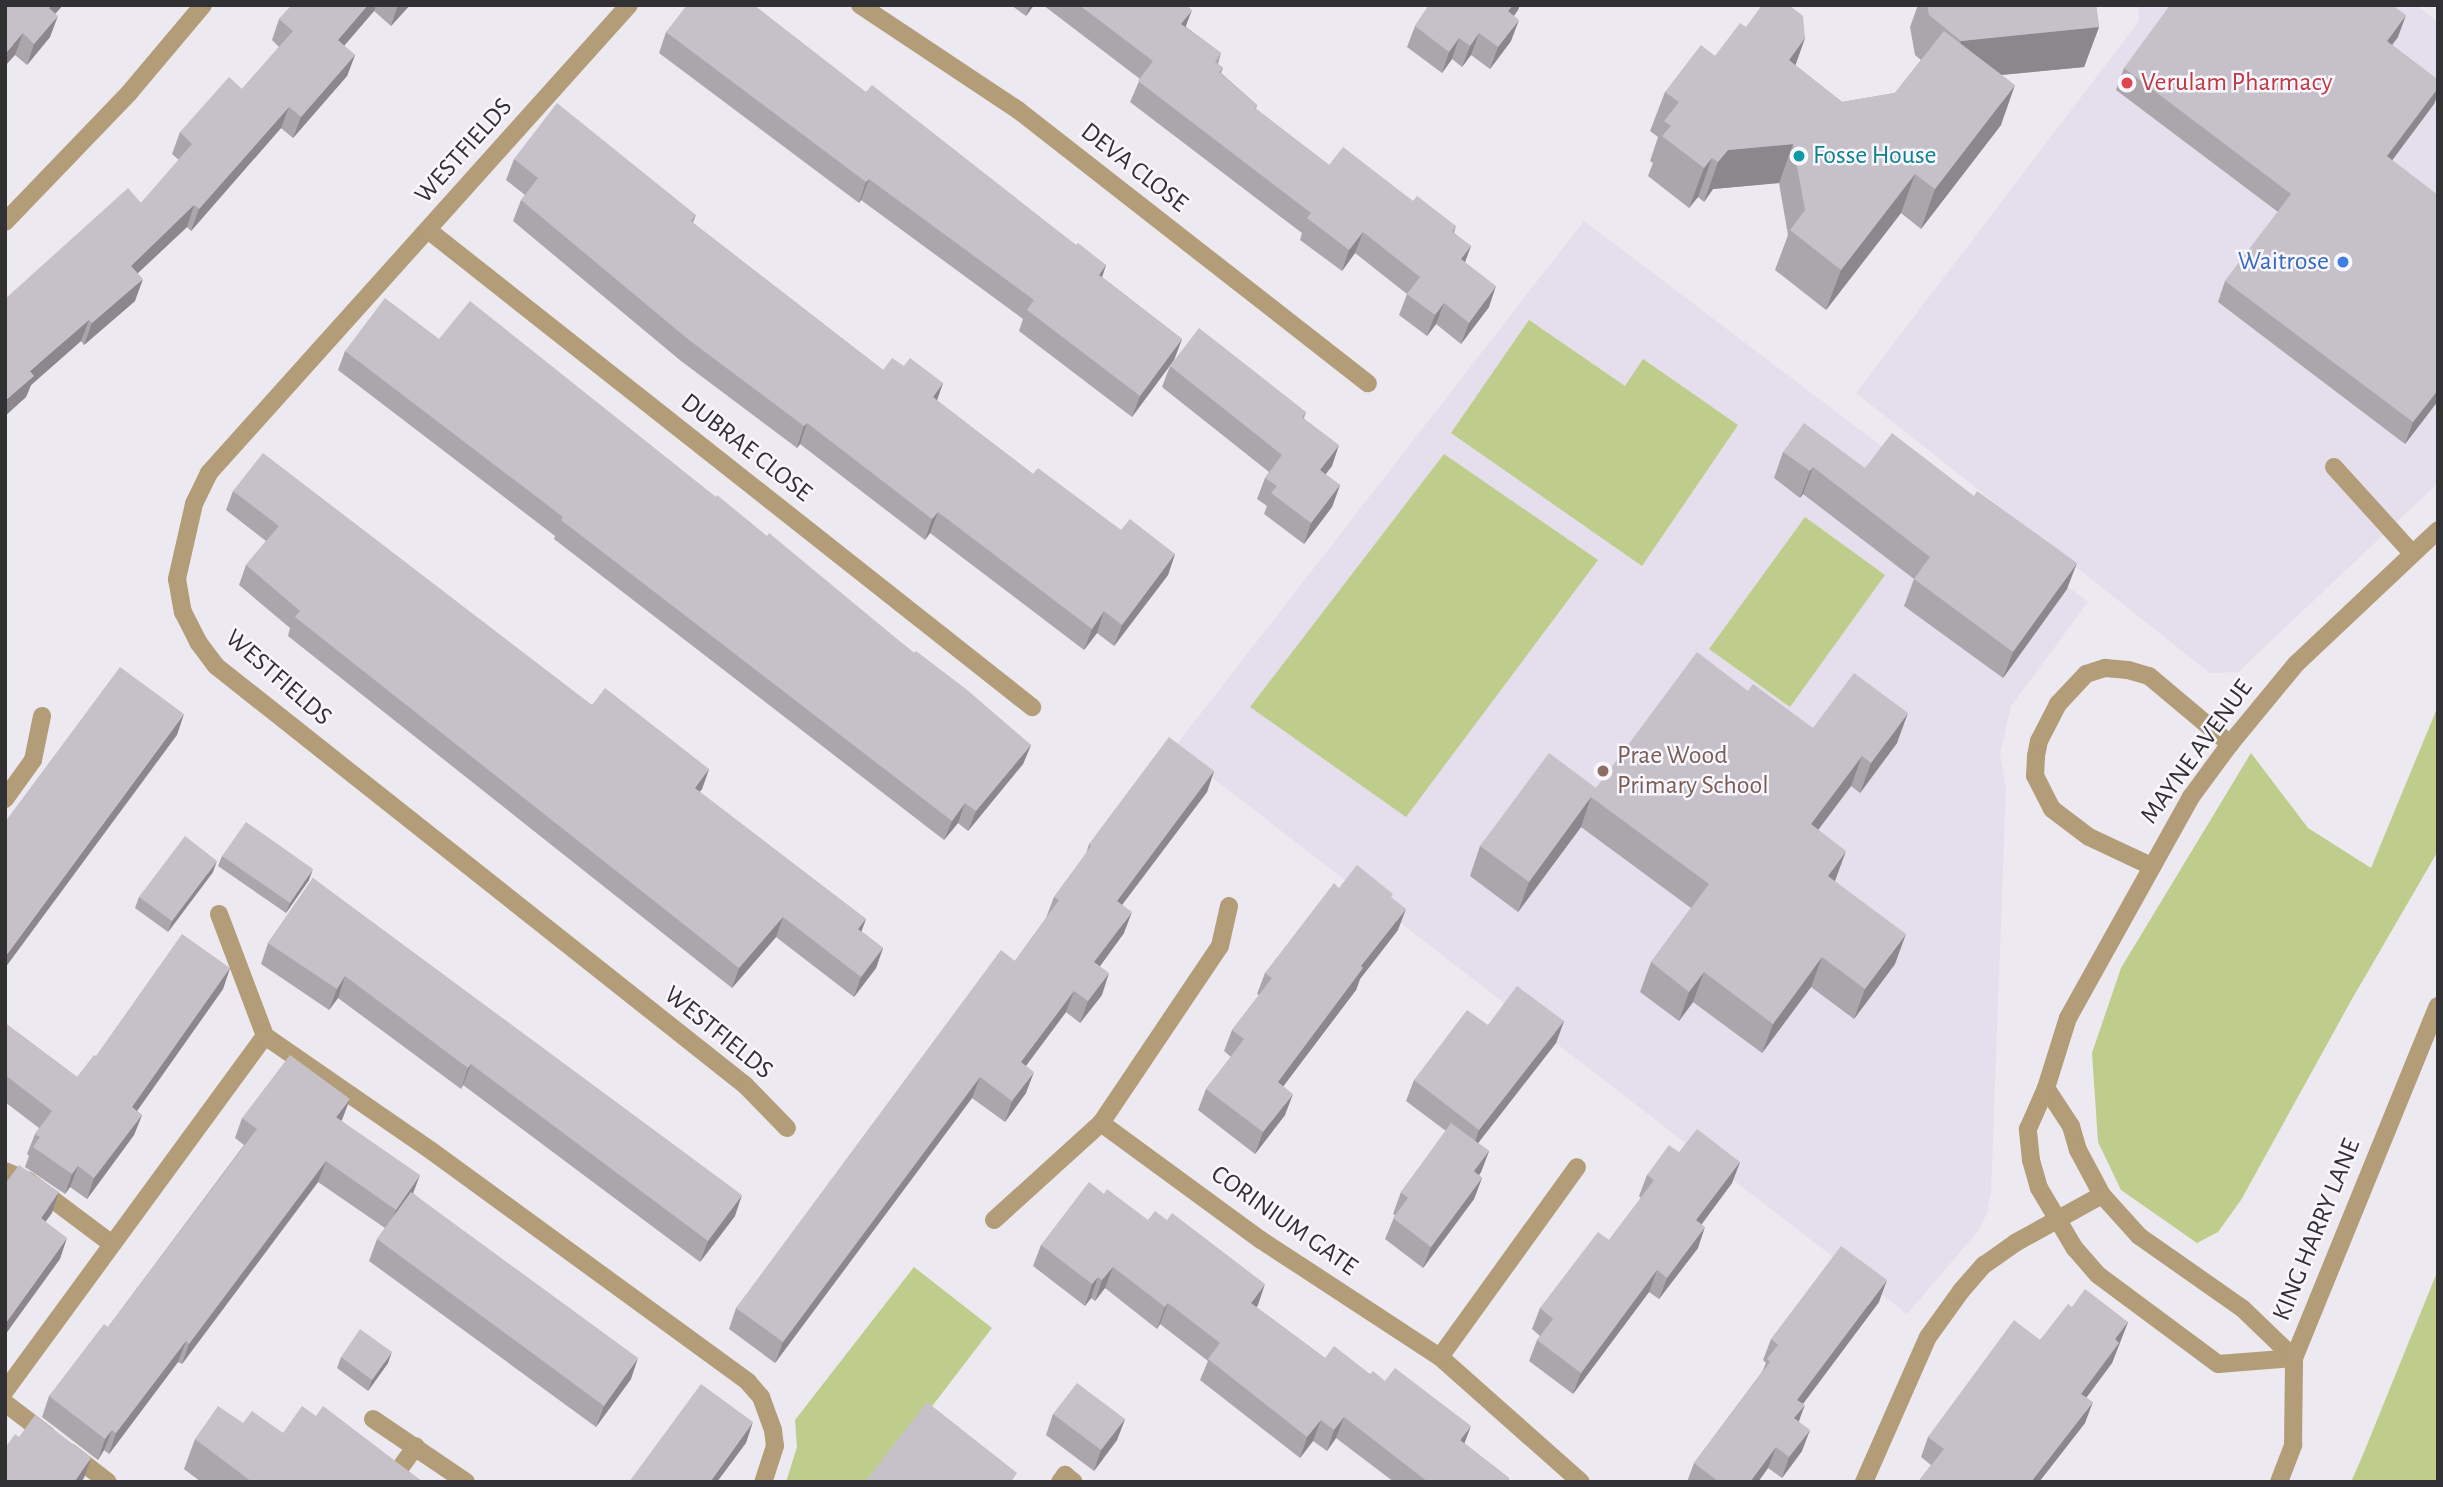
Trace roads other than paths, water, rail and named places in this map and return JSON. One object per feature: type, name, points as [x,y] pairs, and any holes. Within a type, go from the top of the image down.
[{"type":"street","points":[[5,222],[129,93],[203,5]]},
{"type":"street","name":"WESTFIELDS","points":[[629,5],[209,473],[194,504],[183,537],[177,579],[183,612],[198,642],[216,666],[745,1086],[787,1128]]},
{"type":"street","name":"DEVA CLOSE","points":[[860,5],[1018,110],[1368,383]]},
{"type":"street","name":"DUBRAE CLOSE","points":[[428,230],[1032,707]]},
{"type":"street","points":[[2334,467],[2412,553]]},
{"type":"street","name":"MAYNE AVENUE","points":[[2294,1358],[2218,1364],[2098,1275],[2056,1220],[2039,1188],[2031,1160],[2028,1129],[2046,1088],[2068,1018],[2191,797],[2230,744],[2296,664],[2438,530]]},
{"type":"street","points":[[2151,866],[2089,837],[2052,809],[2035,776],[2036,756],[2039,741],[2058,704],[2086,674],[2105,668],[2128,670],[2149,676],[2230,744]]},
{"type":"street","points":[[5,799],[33,760],[42,716]]},
{"type":"street","points":[[994,1220],[1101,1124],[1220,946],[1229,906]]},
{"type":"street","points":[[219,914],[265,1037],[433,1152],[748,1382],[761,1396],[773,1430],[775,1446],[763,1482]]},
{"type":"street","name":"KING HARRY LANE","points":[[2278,1482],[2293,1445],[2294,1358],[2438,1006]]},
{"type":"street","points":[[5,1391],[265,1037]]},
{"type":"street","points":[[2046,1088],[2071,1126],[2078,1150],[2102,1195],[2138,1236],[2242,1308],[2294,1358]]},
{"type":"street","name":"CORINIUM GATE","points":[[1101,1124],[1261,1240],[1440,1357],[1581,1482]]},
{"type":"street","points":[[1440,1357],[1577,1167]]},
{"type":"street","points":[[5,1171],[28,1181],[112,1244]]},
{"type":"street","points":[[1864,1482],[1928,1337],[1961,1291],[1984,1265],[2102,1195]]},
{"type":"street","points":[[5,1403],[108,1482]]},
{"type":"street","points":[[373,1419],[466,1482]]},
{"type":"street","points":[[390,1482],[416,1446]]},
{"type":"street","points":[[1060,1482],[1065,1475],[1074,1482]]},
{"type":"place","name":"Verulam Pharmacy","points":[[2127,83]]},
{"type":"place","name":"Fosse House","points":[[1799,156]]},
{"type":"place","name":"Waitrose","points":[[2343,262]]},
{"type":"place","name":"Prae Wood Primary School","points":[[1603,771]]}]
